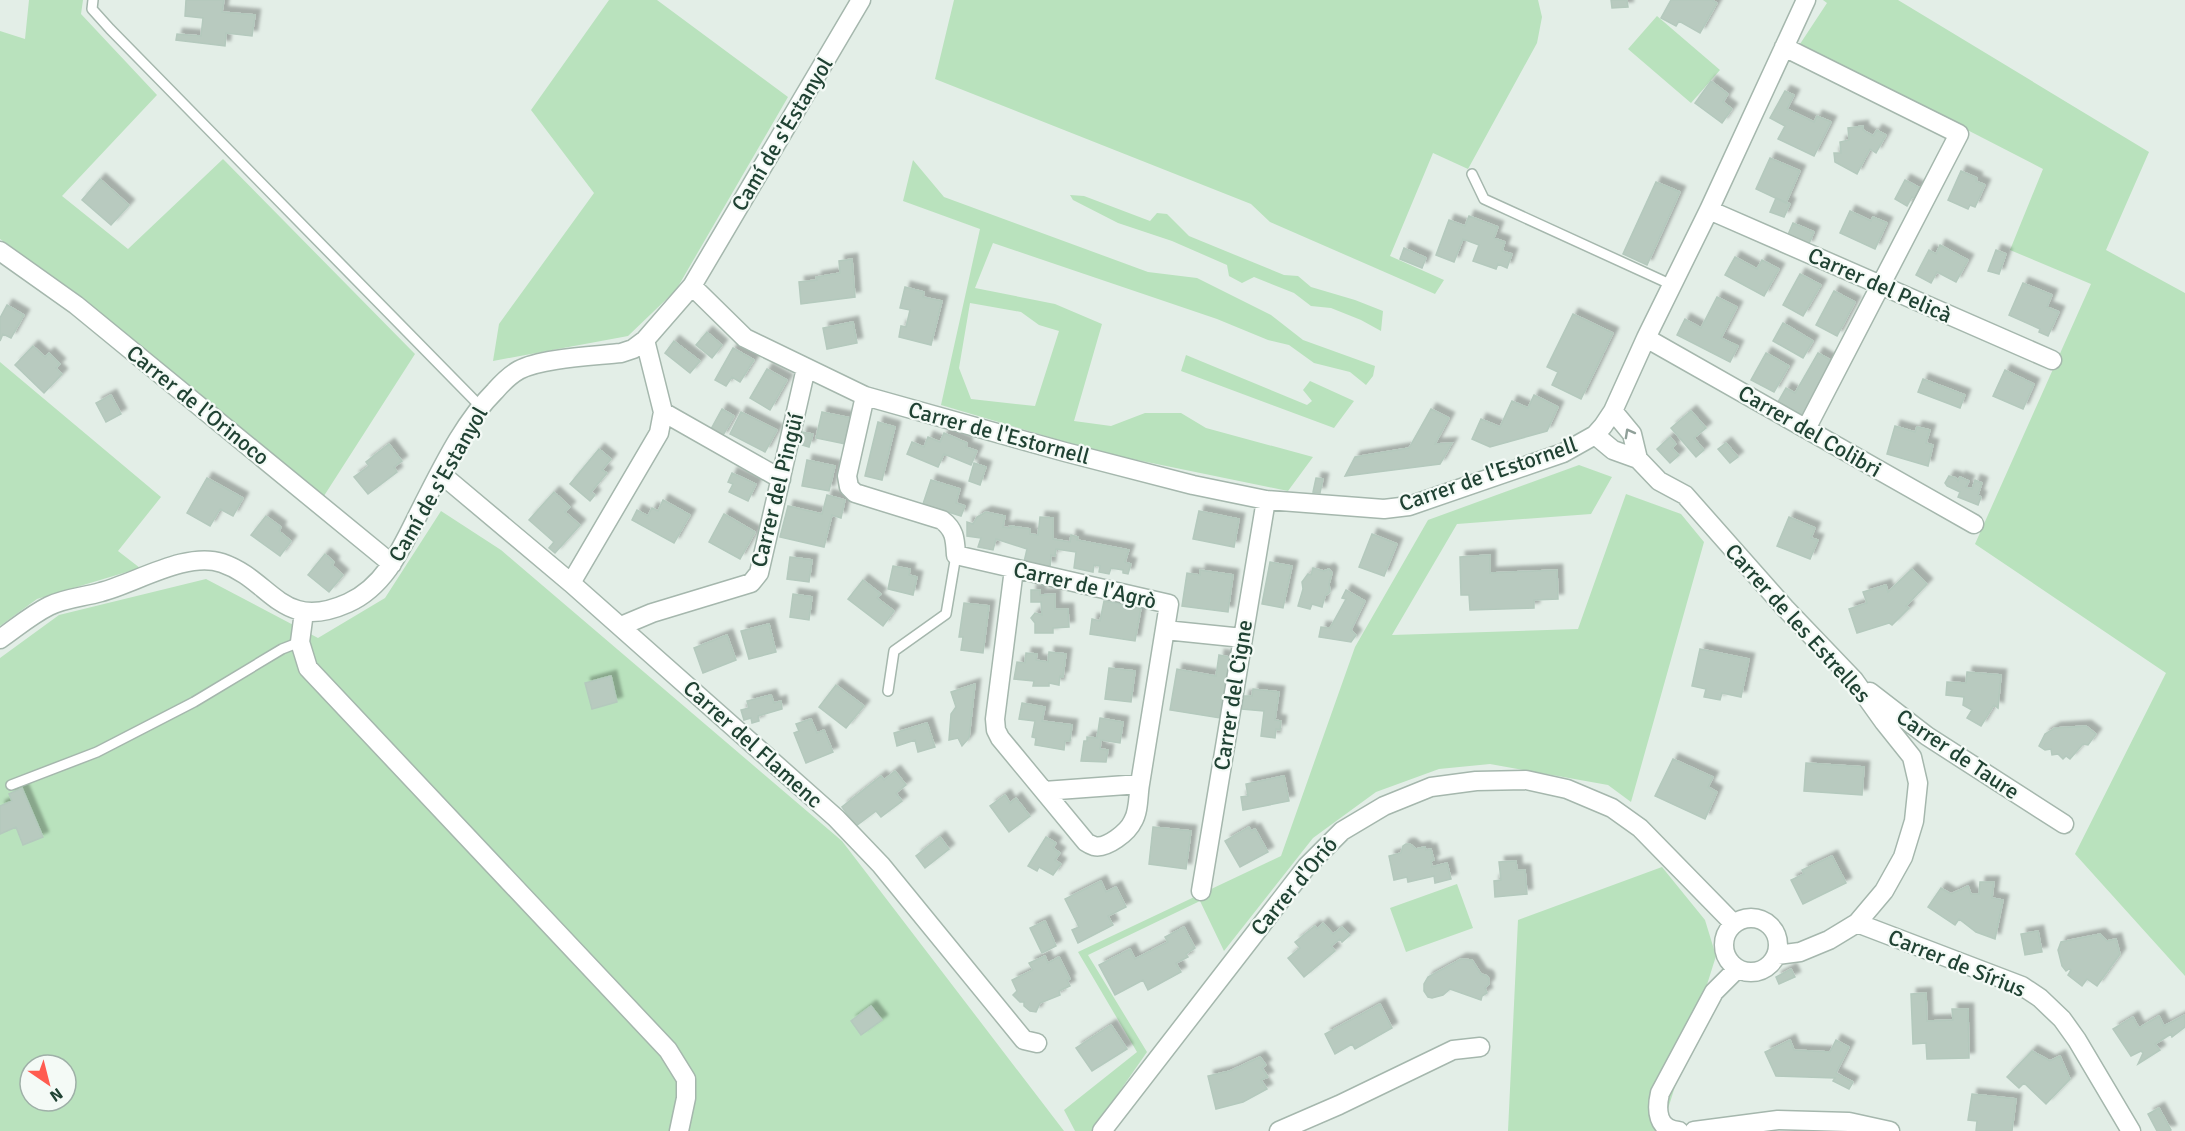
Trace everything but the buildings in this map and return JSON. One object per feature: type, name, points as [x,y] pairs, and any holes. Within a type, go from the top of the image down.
[{"type":"street","name":"Camí de s'Estanyol","points":[[0,639],[37,613],[61,601],[99,593],[175,565],[194,561],[222,563],[255,583],[277,601],[304,612],[332,609],[370,590],[392,564],[440,473],[480,406],[507,379],[532,364],[633,349],[645,340],[692,286],[861,0]]},
{"type":"street","name":"Carrer de l'Estornell","points":[[692,286],[745,338],[865,396],[1112,464],[1193,485],[1266,500],[1384,509],[1409,506],[1563,453],[1595,435],[1613,411],[1806,0]]},
{"type":"street","points":[[1784,47],[1959,134],[1806,429]]},
{"type":"street","name":"Carrer del Pelicà","points":[[1709,210],[2052,360]]},
{"type":"street","name":"Carrer de l'Orinoco","points":[[0,251],[76,305],[392,564]]},
{"type":"street","name":"Carrer del Colibri","points":[[1646,338],[1974,524]]},
{"type":"street","points":[[571,583],[659,433],[663,412],[645,340]]},
{"type":"street","name":"Carrer del Pingüí","points":[[621,626],[652,613],[752,583],[759,573],[806,368]]},
{"type":"street","points":[[865,396],[847,476],[849,487],[855,493],[942,520],[951,526],[954,533],[956,555]]},
{"type":"street","name":"Carrer de les Estrelles","points":[[1613,411],[1632,434],[1638,459]]},
{"type":"street","points":[[663,412],[781,479]]},
{"type":"street","name":"Carrer de les Estrelles","points":[[1595,435],[1613,450],[1638,459],[1659,481],[1685,495],[1785,608],[1854,680],[1912,757],[1918,783],[1914,821],[1903,857],[1884,891],[1857,923],[1829,940],[1800,952],[1777,955]]},
{"type":"street","name":"Carrer del Flamenc","points":[[440,473],[621,626],[836,818],[881,865],[1024,1040],[1037,1043]]},
{"type":"street","name":"Carrer del Cigne","points":[[1200,891],[1266,500]]},
{"type":"street","name":"Carrer de l'Agrò","points":[[956,555],[1168,604],[1134,820],[1114,840],[1095,846],[1086,842],[1044,791]]},
{"type":"street","points":[[1014,569],[995,719],[996,730],[1000,738],[1044,791],[1140,784]]},
{"type":"street","points":[[304,612],[300,642],[308,668],[668,1050],[686,1079],[686,1098],[679,1131]]},
{"type":"street","points":[[1165,630],[1243,638]]},
{"type":"street","name":"Carrer de Taure","points":[[1854,680],[1927,736],[2064,824]]},
{"type":"street","name":"Carrer d'Orió","points":[[1102,1131],[1307,866],[1342,831],[1384,806],[1431,786],[1476,781],[1526,780],[1567,789],[1612,808],[1640,828],[1734,924]]},
{"type":"street","points":[[1750,918],[1767,923],[1778,937],[1777,955],[1773,962],[1760,971],[1744,972],[1737,969],[1726,956],[1725,938],[1734,924],[1750,918]]},
{"type":"street","name":"Carrer de Sírius","points":[[1857,923],[2022,986],[2040,998],[2062,1019],[2077,1040],[2131,1131]]},
{"type":"street","points":[[1678,1131],[1671,1131],[1660,1122],[1657,1109],[1660,1093],[1714,992],[1737,969]]},
{"type":"street","points":[[1279,1131],[1454,1050],[1480,1047]]},
{"type":"street","points":[[1694,1131],[1778,1120],[1849,1122],[1890,1131]]},
{"type":"lane","points":[[93,0],[92,9],[110,29],[480,406]]},
{"type":"lane","points":[[1472,174],[1484,199],[1672,285]]},
{"type":"lane","points":[[888,691],[894,651],[946,614],[956,555]]},
{"type":"lane","points":[[11,785],[97,752],[194,702],[282,649],[300,642]]},
{"type":"green space","points":[[29,0],[83,0],[81,14],[157,95],[62,196],[128,249],[223,159],[415,354],[322,499],[75,292],[0,239],[0,31],[25,39]]},
{"type":"green space","points":[[609,0],[657,0],[788,97],[676,290],[628,336],[493,361],[499,324],[594,193],[531,110]]},
{"type":"green space","points":[[954,0],[1538,0],[1542,17],[1537,43],[1468,169],[1433,153],[1390,256],[1444,280],[1435,294],[1270,222],[1251,204],[935,79]]},
{"type":"green space","points":[[1823,0],[1898,0],[2149,152],[2106,250],[2185,293],[2185,976],[2075,854],[2166,673],[1975,544],[2091,284],[2010,250],[2043,169],[1800,44],[1827,3]]},
{"type":"green space","points":[[1657,16],[1720,70],[1691,103],[1628,49]]},
{"type":"green space","points":[[913,160],[944,197],[1148,272],[1197,278],[1271,315],[1303,340],[1375,366],[1373,376],[1366,385],[1350,372],[1314,363],[1289,345],[1268,340],[1217,319],[993,243],[975,288],[1055,304],[1102,324],[1074,421],[1111,426],[1145,413],[1181,413],[1206,428],[1313,457],[1288,491],[1103,453],[941,405],[980,229],[903,201]],"holes":[[[970,303],[1021,312],[1039,325],[1059,331],[1035,406],[971,399],[959,368]]]},
{"type":"green space","points":[[1070,195],[1084,196],[1150,221],[1157,213],[1167,214],[1189,236],[1284,275],[1298,276],[1311,287],[1383,311],[1381,331],[1331,308],[1311,306],[1294,293],[1254,277],[1242,283],[1229,276],[1227,265],[1172,241],[1118,223],[1073,200]]},
{"type":"green space","points":[[1186,355],[1307,405],[1312,401],[1303,390],[1310,381],[1354,401],[1334,428],[1181,371]]},
{"type":"green space","points":[[0,362],[161,497],[118,551],[140,568],[37,599],[0,626]]},
{"type":"green space","points":[[1579,465],[1612,477],[1591,514],[1457,524],[1392,635],[1578,629],[1626,494],[1681,514],[1704,542],[1631,802],[1608,785],[1490,764],[1439,769],[1376,792],[1313,838],[1224,951],[1200,901],[1088,955],[1147,1052],[1092,1131],[1075,1131],[1064,1110],[1137,1052],[1078,952],[1281,856],[1355,647],[1428,520]]},
{"type":"green space","points":[[441,511],[501,550],[842,841],[1064,1131],[0,1131],[0,658],[59,615],[206,579],[318,638],[385,598]]},
{"type":"green space","points":[[1662,867],[1705,920],[1716,956],[1661,1131],[1508,1131],[1518,920]]},
{"type":"green space","points":[[1457,884],[1473,928],[1406,952],[1390,908]]}]
